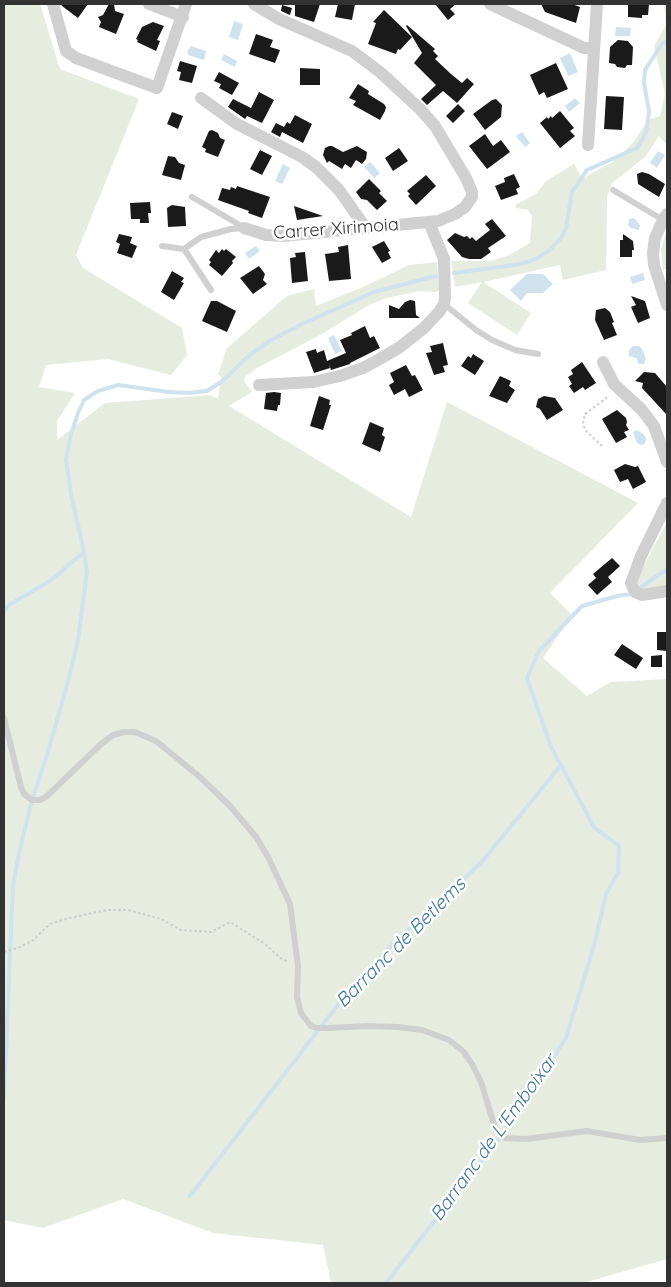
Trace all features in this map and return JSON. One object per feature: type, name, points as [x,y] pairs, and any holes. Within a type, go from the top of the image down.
[{"type":"street","points":[[53,4],[66,51],[76,58],[157,88],[186,4]]},
{"type":"street","points":[[149,4],[183,17]]},
{"type":"street","name":"Carrer Xirimoia","points":[[244,228],[266,235],[283,236],[438,221],[455,214],[465,207],[472,197],[472,192],[466,178],[435,126],[407,96],[359,55],[279,20],[254,4]]},
{"type":"street","points":[[490,4],[584,48],[594,48]]},
{"type":"street","points":[[588,145],[597,4]]},
{"type":"street","points":[[201,98],[238,124],[302,157],[316,167],[339,190],[365,227]]},
{"type":"street","points":[[665,217],[655,238],[653,253],[654,265],[664,285],[667,305]]},
{"type":"street","points":[[259,385],[313,382],[340,376],[363,368],[389,354],[412,338],[433,319],[444,304],[446,290],[444,258],[429,222]]},
{"type":"street","points":[[603,362],[614,384],[642,410],[654,426],[667,462]]},
{"type":"street","points":[[667,503],[641,556],[631,583],[635,592],[642,595],[667,591]]},
{"type":"lane","points":[[613,190],[665,217]]},
{"type":"lane","name":"Carrer Xirimoia","points":[[192,197],[244,228]]},
{"type":"lane","points":[[162,246],[184,249],[201,237],[231,229],[244,228]]},
{"type":"lane","points":[[184,249],[211,290]]},
{"type":"lane","points":[[444,304],[476,330],[492,340],[515,350],[538,354]]},
{"type":"lane","points":[[4,718],[21,787],[24,794],[32,800],[40,800],[46,797],[100,745],[113,735],[124,732],[135,732],[156,741],[189,767],[236,814],[256,837],[268,857],[290,904],[298,966],[297,997],[299,1006],[304,1018],[316,1028],[381,1025],[410,1028],[442,1036],[458,1046],[468,1057],[481,1082],[496,1131],[501,1136],[526,1139],[588,1131],[640,1140],[667,1138]]},
{"type":"path","points":[[602,446],[586,430],[583,422],[584,417],[618,389]]},
{"type":"path","points":[[4,952],[32,941],[50,924],[107,910],[128,910],[161,919],[181,930],[212,932],[230,922],[265,944],[280,958],[298,966]]},
{"type":"shaded area","points":[[4,4],[40,4],[60,69],[139,99],[76,255],[83,268],[182,328],[187,355],[171,375],[108,359],[46,365],[39,387],[75,393],[57,421],[57,440],[105,403],[210,395],[218,399],[221,377],[218,374],[227,348],[287,296],[314,289],[316,306],[363,287],[409,265],[437,262],[439,290],[436,292],[419,291],[386,298],[369,305],[322,334],[257,368],[245,377],[244,381],[252,392],[229,406],[411,517],[447,402],[638,503],[550,593],[572,615],[543,658],[587,696],[611,682],[667,679],[667,1259],[583,1283],[331,1283],[323,1245],[213,1233],[123,1199],[43,1228],[4,1220]]},
{"type":"shaded area","points":[[664,4],[667,4],[667,145],[659,136],[645,157],[612,183],[607,197],[606,270],[563,280],[560,265],[483,282],[531,313],[517,335],[468,303],[482,282],[455,287],[451,261],[490,261],[507,256],[530,243],[532,216],[528,210],[516,208],[515,205],[536,194],[546,181],[574,164],[582,179],[612,162],[632,144],[648,120],[660,116],[665,94],[654,46],[666,25]]},
{"type":"shaded area","points":[[667,229],[667,268],[663,270],[661,249]]},
{"type":"shaded area","points":[[667,522],[667,586],[643,590],[637,582]]},
{"type":"water","points":[[234,21],[243,24],[238,40],[229,37]]},
{"type":"water","points":[[616,27],[631,28],[630,36],[615,36]]},
{"type":"water","points":[[191,46],[206,51],[204,60],[188,55],[188,50]]},
{"type":"water","points":[[570,53],[578,72],[568,76],[560,58]]},
{"type":"water","points":[[224,54],[237,61],[235,67],[221,60]]},
{"type":"water","points":[[575,98],[580,103],[569,112],[565,106]]},
{"type":"water","points":[[522,132],[530,143],[525,147],[516,136]]},
{"type":"water","points":[[658,151],[665,155],[657,168],[650,163]]},
{"type":"water","points":[[370,162],[380,173],[374,178],[364,167]]},
{"type":"water","points":[[283,164],[290,168],[282,184],[275,181]]},
{"type":"water","points":[[634,218],[640,225],[639,230],[628,225],[629,219]]},
{"type":"water","points":[[256,246],[260,251],[249,259],[245,253]]},
{"type":"water","points":[[643,273],[645,280],[632,284],[630,277]]},
{"type":"water","points":[[527,274],[543,274],[553,284],[543,293],[527,293],[521,301],[510,290]]},
{"type":"water","points":[[334,335],[342,351],[335,354],[328,338]]},
{"type":"water","points":[[633,346],[639,346],[642,349],[646,359],[644,364],[639,364],[636,358],[629,356],[629,350]]},
{"type":"water","points":[[637,430],[646,438],[645,444],[637,443],[633,432]]},
{"type":"building","points":[[61,4],[88,4],[78,18]]},
{"type":"building","points":[[109,4],[114,4],[115,11],[124,14],[116,34],[99,27],[101,22],[98,17],[103,15]]},
{"type":"building","points":[[295,4],[320,4],[314,22],[295,16]]},
{"type":"building","points":[[338,4],[355,4],[352,20],[335,17]]},
{"type":"building","points":[[435,4],[456,4],[450,9],[455,14],[448,20]]},
{"type":"building","points":[[541,4],[572,4],[580,7],[576,23],[545,12]]},
{"type":"building","points":[[628,4],[649,4],[648,15],[642,15],[642,18],[628,17]]},
{"type":"building","points":[[282,5],[292,8],[290,15],[281,11]]},
{"type":"building","points":[[384,10],[412,37],[400,50],[398,49],[396,54],[368,44],[376,23],[373,22]]},
{"type":"building","points":[[153,22],[164,26],[157,40],[160,41],[156,51],[137,42],[138,40],[136,39],[142,27]]},
{"type":"building","points":[[407,25],[435,49],[433,51],[438,56],[435,59],[451,74],[462,83],[467,78],[474,84],[457,103],[443,91],[427,105],[421,99],[436,85],[414,63],[422,53]]},
{"type":"building","points":[[256,34],[273,40],[270,47],[280,50],[275,63],[249,54]]},
{"type":"building","points":[[618,40],[628,41],[633,47],[632,65],[627,65],[625,68],[609,63],[610,47]]},
{"type":"building","points":[[180,61],[197,66],[192,83],[179,80],[181,72],[177,71]]},
{"type":"building","points":[[556,63],[568,89],[547,98],[544,92],[539,95],[530,75]]},
{"type":"building","points":[[300,68],[320,69],[320,85],[300,85]]},
{"type":"building","points":[[219,72],[239,83],[232,95],[219,88],[221,84],[214,81]]},
{"type":"building","points":[[358,84],[369,91],[368,94],[386,107],[380,120],[353,105],[356,101],[349,98]]},
{"type":"building","points":[[259,92],[274,100],[262,123],[247,116],[245,119],[228,107],[233,99],[251,108]]},
{"type":"building","points":[[606,96],[624,97],[622,130],[604,129]]},
{"type":"building","points":[[496,99],[502,105],[501,117],[485,130],[473,114]]},
{"type":"building","points":[[458,104],[465,111],[453,123],[446,116]]},
{"type":"building","points":[[560,111],[574,128],[570,131],[575,136],[560,148],[540,123],[547,117],[548,119],[551,116],[552,118]]},
{"type":"building","points":[[172,112],[183,116],[178,129],[167,124]]},
{"type":"building","points":[[295,115],[312,124],[303,143],[282,132],[280,137],[271,132],[276,123],[284,127],[287,122],[290,124]]},
{"type":"building","points":[[212,130],[225,140],[218,157],[205,152],[206,149],[202,147],[209,131]]},
{"type":"building","points":[[485,134],[493,146],[501,140],[510,152],[487,169],[469,146]]},
{"type":"building","points":[[329,146],[343,152],[357,146],[367,152],[366,159],[362,164],[356,160],[351,168],[345,164],[342,169],[329,161],[327,163],[323,155],[325,148]]},
{"type":"building","points":[[399,148],[408,161],[393,171],[385,158]]},
{"type":"building","points":[[260,150],[272,156],[262,175],[250,169]]},
{"type":"building","points":[[168,156],[175,157],[179,163],[185,165],[181,180],[162,175]]},
{"type":"building","points":[[642,172],[665,184],[659,197],[638,184],[637,174]]},
{"type":"building","points":[[514,174],[520,187],[516,189],[518,194],[501,200],[495,186],[505,182],[504,178]]},
{"type":"building","points":[[426,175],[436,186],[416,205],[408,196],[410,194],[407,191]]},
{"type":"building","points":[[369,179],[381,191],[379,193],[387,201],[377,210],[367,200],[361,199],[356,192]]},
{"type":"building","points":[[237,186],[270,197],[262,218],[248,213],[249,211],[218,200],[222,188],[230,190],[231,187],[236,189]]},
{"type":"building","points":[[150,202],[151,213],[148,213],[149,223],[140,223],[140,219],[131,219],[130,203]]},
{"type":"building","points":[[172,205],[185,207],[186,226],[168,227],[167,208]]},
{"type":"building","points":[[294,206],[323,216],[297,220]]},
{"type":"building","points":[[492,219],[506,236],[488,248],[491,252],[481,259],[462,257],[447,240],[455,233],[464,237],[467,236],[470,239],[472,237],[476,241],[490,230],[485,224]]},
{"type":"building","points":[[119,234],[132,237],[130,243],[137,246],[132,258],[117,253],[120,244],[116,242]]},
{"type":"building","points":[[623,234],[633,241],[634,250],[632,250],[632,257],[620,257],[620,240],[623,240]]},
{"type":"building","points":[[384,241],[390,251],[388,252],[391,258],[382,263],[372,247]]},
{"type":"building","points":[[348,245],[351,279],[329,281],[325,254],[339,252],[338,247]]},
{"type":"building","points":[[222,249],[224,251],[226,249],[236,257],[222,276],[209,265],[211,262],[209,260],[216,250],[219,253]]},
{"type":"building","points":[[305,252],[308,281],[292,283],[290,258],[296,257],[295,253]]},
{"type":"building","points":[[259,266],[265,274],[263,280],[267,284],[253,294],[240,278]]},
{"type":"building","points":[[172,271],[184,278],[181,282],[184,283],[174,300],[161,292]]},
{"type":"building","points":[[631,296],[645,301],[650,318],[638,323],[631,307],[636,305]]},
{"type":"building","points":[[211,301],[217,301],[236,311],[227,332],[202,321]]},
{"type":"building","points":[[415,301],[416,315],[420,318],[389,318],[389,305],[399,309],[405,302]]},
{"type":"building","points":[[605,308],[610,312],[617,335],[604,340],[595,320],[596,310]]},
{"type":"building","points":[[365,326],[370,338],[374,336],[380,348],[350,364],[331,370],[329,364],[330,368],[314,373],[306,352],[316,349],[317,353],[324,350],[327,361],[346,353],[340,340],[352,335],[351,333]]},
{"type":"building","points":[[443,343],[448,365],[443,366],[445,372],[434,375],[426,353],[432,352],[430,346]]},
{"type":"building","points":[[473,354],[484,361],[475,375],[461,366],[468,356],[471,358]]},
{"type":"building","points":[[582,362],[596,383],[585,390],[583,387],[574,393],[569,386],[572,384],[568,377],[573,374],[571,370]]},
{"type":"building","points":[[406,365],[412,376],[415,375],[423,390],[409,397],[405,389],[394,395],[389,385],[394,382],[390,373]]},
{"type":"building","points":[[644,372],[655,373],[667,387],[667,415],[642,388],[643,383],[635,381]]},
{"type":"building","points":[[500,376],[511,381],[509,386],[515,390],[507,403],[489,396]]},
{"type":"building","points":[[266,393],[281,393],[280,405],[278,405],[277,411],[264,409]]},
{"type":"building","points":[[319,396],[330,400],[329,405],[331,405],[323,430],[310,426]]},
{"type":"building","points":[[544,396],[555,398],[563,410],[547,420],[540,409],[536,407],[538,399]]},
{"type":"building","points":[[617,410],[626,418],[626,425],[629,430],[624,432],[627,437],[616,443],[602,419]]},
{"type":"building","points":[[370,422],[384,428],[382,435],[385,437],[380,452],[362,444]]},
{"type":"building","points":[[625,464],[638,466],[646,482],[633,489],[628,479],[620,482],[614,470]]},
{"type":"building","points":[[612,558],[620,566],[608,577],[612,582],[597,595],[588,585],[596,578],[593,574]]},
{"type":"building","points":[[657,632],[667,632],[667,651],[657,650]]},
{"type":"building","points":[[622,644],[643,658],[636,669],[614,655]]},
{"type":"building","points":[[662,655],[662,667],[651,667],[651,656]]},
{"type":"waterway","name":"Barranc de L'Emboixar","points":[[454,273],[521,264],[536,259],[550,250],[561,238],[566,228],[572,192],[587,170],[637,148],[643,138],[647,128],[649,111],[644,83],[645,70],[662,44],[667,41]]},
{"type":"waterway","name":"Barranc de L'Emboixar","points":[[4,611],[9,605],[50,581],[84,552],[71,494],[66,459],[71,434],[84,400],[98,391],[118,385],[169,392],[189,393],[207,391],[221,382],[251,354],[273,339],[300,325],[374,292],[436,276]]},
{"type":"waterway","points":[[4,1098],[13,885],[32,800],[47,755],[78,640],[87,572],[84,552]]},
{"type":"waterway","name":"Barranc de L'Emboixar","points":[[640,588],[667,569]]},
{"type":"waterway","name":"Barranc de L'Emboixar","points":[[386,1283],[501,1136],[566,1038],[595,942],[606,894],[618,873],[619,846],[594,827],[551,747],[527,678],[539,651],[582,606],[631,594]]},
{"type":"waterway","name":"Barranc de Betlems","points":[[190,1196],[351,988],[398,939],[481,863],[561,765]]}]
